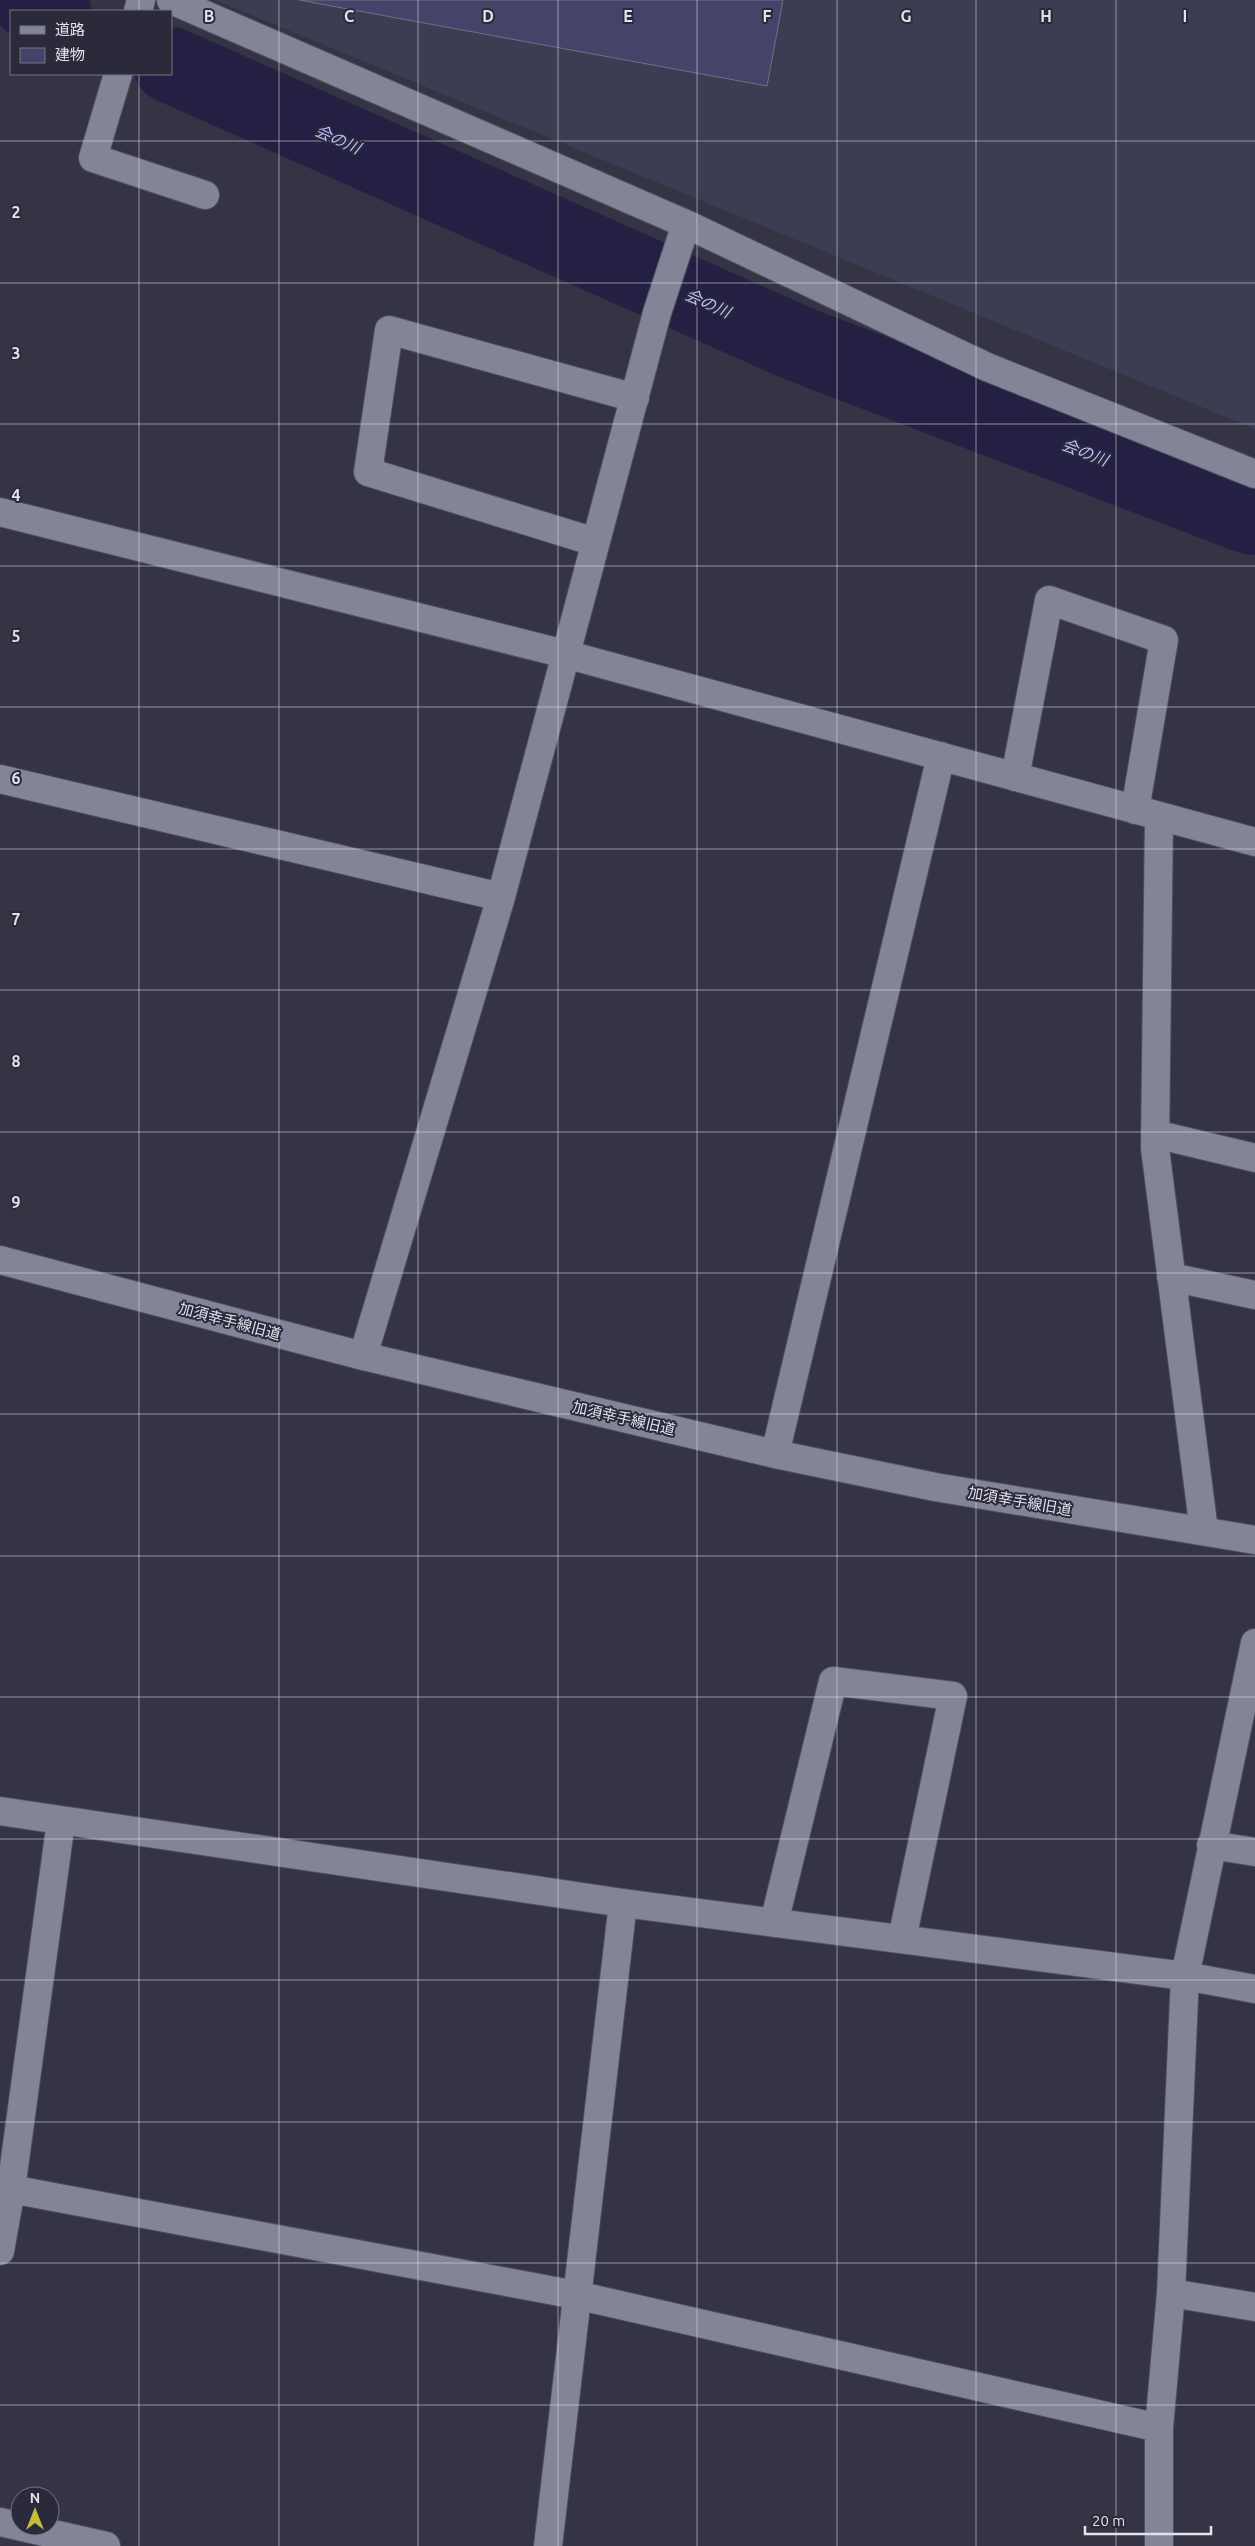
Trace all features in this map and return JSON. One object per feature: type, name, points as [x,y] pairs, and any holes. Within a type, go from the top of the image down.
[{"type":"street","points":[[170,0],[686,224],[987,367],[1255,474]]},
{"type":"street","points":[[118,75],[93,158],[205,195]]},
{"type":"street","points":[[363,1356],[501,896],[657,313],[686,224]]},
{"type":"street","points":[[595,542],[368,472],[389,330],[634,398]]},
{"type":"street","points":[[0,512],[565,654],[1255,842]]},
{"type":"street","points":[[1015,776],[1049,600],[1164,640],[1147,813],[1155,1134],[1171,1277],[1204,1532]]},
{"type":"street","points":[[774,1454],[941,756]]},
{"type":"street","points":[[0,779],[501,896]]},
{"type":"street","points":[[1155,1134],[1255,1158]]},
{"type":"street","name":"加須幸手線旧道","points":[[0,1260],[363,1356],[774,1454],[935,1487],[1255,1540]]},
{"type":"street","points":[[1171,1277],[1255,1295]]},
{"type":"street","points":[[1159,2546],[1159,2428],[1171,2293],[1186,1976],[1211,1845],[1255,1643]]},
{"type":"street","points":[[774,1923],[833,1681],[953,1696],[902,1939]]},
{"type":"street","points":[[0,1811],[623,1903],[1186,1976],[1255,1990]]},
{"type":"street","points":[[0,2250],[6,2188],[61,1821]]},
{"type":"street","points":[[1211,1845],[1255,1852]]},
{"type":"street","points":[[548,2546],[623,1903]]},
{"type":"street","points":[[6,2188],[576,2295],[1159,2428]]},
{"type":"street","points":[[1171,2293],[1255,2308]]},
{"type":"street","points":[[0,2522],[106,2546]]},
{"type":"shaded area","points":[[215,0],[1255,0],[1255,429]]},
{"type":"building","points":[[299,0],[783,0],[767,86]]},
{"type":"waterway","name":"会の川","points":[[28,0],[51,10]]},
{"type":"waterway","name":"会の川","points":[[172,65],[799,344],[1255,517]]}]
